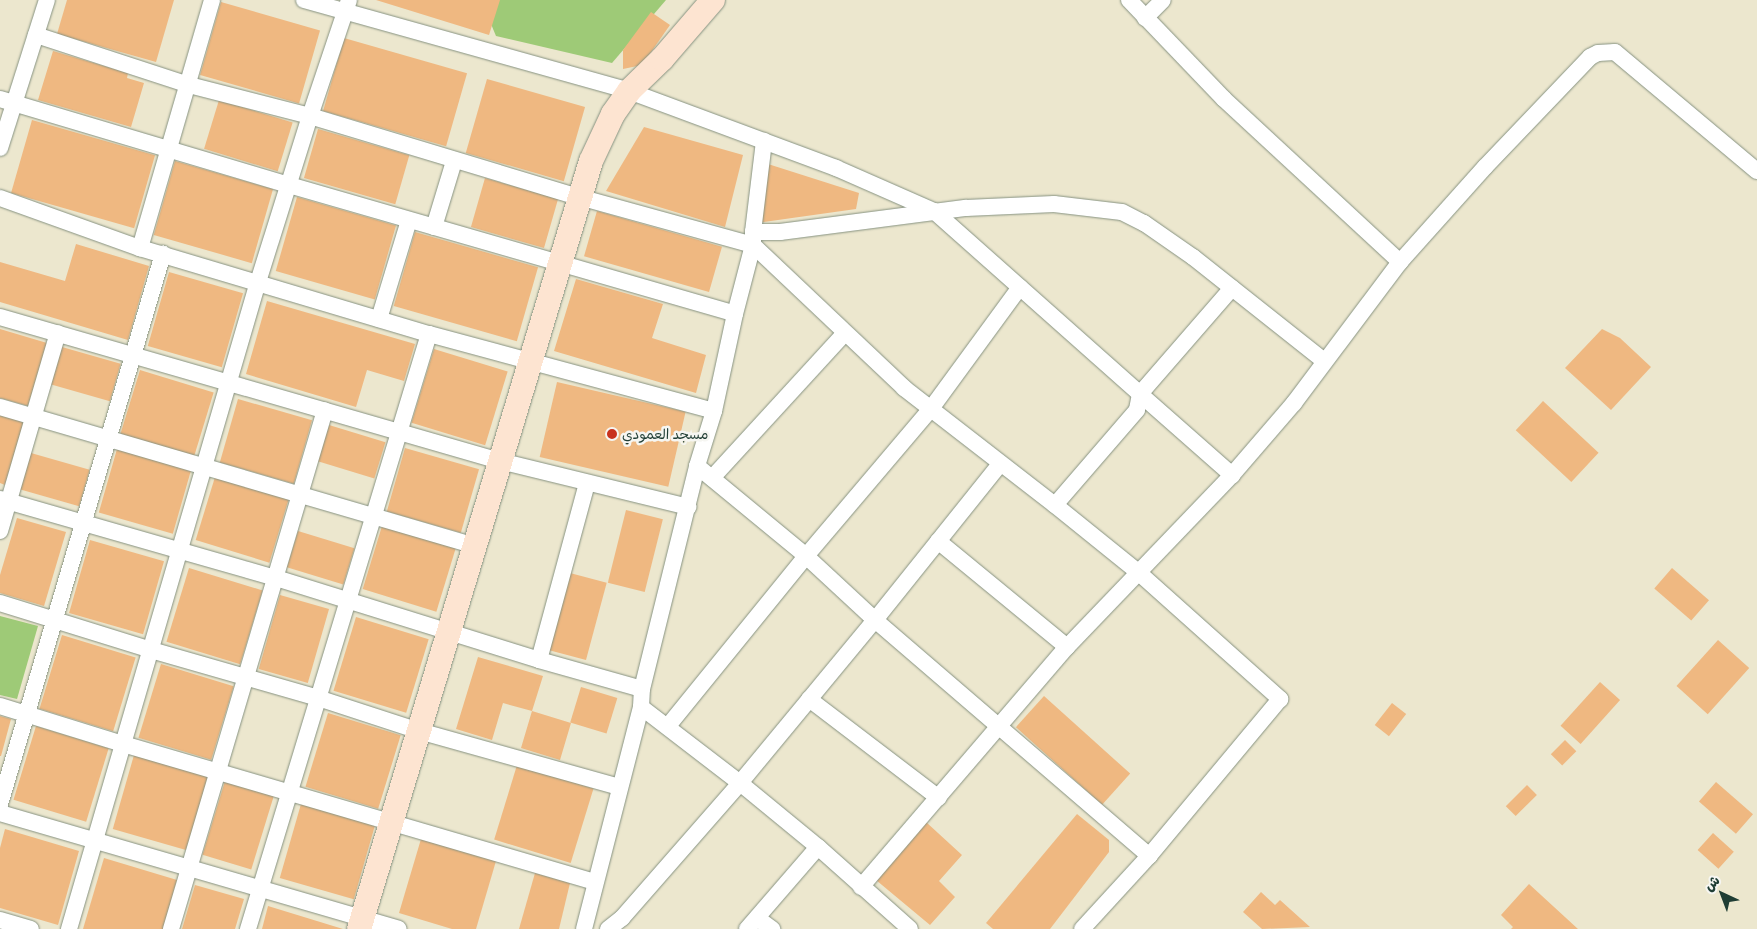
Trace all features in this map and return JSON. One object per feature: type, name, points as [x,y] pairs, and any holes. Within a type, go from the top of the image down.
[{"type":"main road","points":[[361,924],[529,362],[579,198],[600,137],[630,91],[662,59],[713,0]]},
{"type":"street","points":[[0,148],[7,101],[36,35],[47,0]]},
{"type":"street","points":[[140,248],[189,85],[212,0]]},
{"type":"street","points":[[304,0],[348,6],[630,91],[836,168],[934,211],[1232,475]]},
{"type":"street","points":[[1129,0],[1224,99],[1400,262]]},
{"type":"street","points":[[1145,18],[1163,0]]},
{"type":"street","points":[[69,929],[258,282],[290,186],[310,116],[348,6]]},
{"type":"street","points":[[36,35],[189,85],[310,116],[579,198],[753,239],[780,232],[934,211],[1054,204],[1122,212],[1144,223],[1194,257],[1324,360]]},
{"type":"street","points":[[861,887],[939,798],[998,725],[1067,647],[1232,475],[1294,402],[1400,262],[1485,167],[1590,57],[1598,53],[1615,52],[1757,171]]},
{"type":"street","points":[[7,101],[290,186],[735,314]]},
{"type":"street","points":[[584,929],[641,707],[642,689],[697,466],[714,411],[753,239],[764,141]]},
{"type":"street","points":[[434,226],[454,161]]},
{"type":"street","points":[[0,198],[140,248],[429,334],[714,411]]},
{"type":"street","points":[[379,318],[409,220]]},
{"type":"street","points":[[753,239],[844,334],[930,410],[1055,505],[1138,572],[1280,699],[1149,856],[1082,929]]},
{"type":"street","points":[[0,804],[163,254]]},
{"type":"street","points":[[668,726],[806,556],[930,410],[1020,287]]},
{"type":"street","points":[[1055,505],[1137,410],[1140,394],[1232,288]]},
{"type":"street","points":[[0,317],[500,460],[688,507]]},
{"type":"street","points":[[0,531],[4,501],[58,333]]},
{"type":"street","points":[[248,929],[429,334]]},
{"type":"street","points":[[712,478],[844,334]]},
{"type":"street","points":[[0,407],[474,546]]},
{"type":"street","points":[[172,929],[325,410]]},
{"type":"street","points":[[611,928],[622,918],[740,783],[875,620],[1000,464]]},
{"type":"street","points":[[697,466],[806,556],[875,620],[1149,856]]},
{"type":"street","points":[[539,660],[587,483]]},
{"type":"street","points":[[4,501],[276,578],[539,660],[642,689]]},
{"type":"street","points":[[938,541],[1067,647]]},
{"type":"street","points":[[0,604],[318,698],[419,731],[619,787]]},
{"type":"street","points":[[810,699],[939,798]]},
{"type":"street","points":[[0,706],[123,744],[595,882]]},
{"type":"street","points":[[641,707],[668,726],[818,847],[910,929]]},
{"type":"street","points":[[0,813],[189,868],[361,924],[398,929]]},
{"type":"street","points":[[772,929],[752,924],[818,847]]},
{"type":"street","points":[[0,920],[31,929]]},
{"type":"green space","points":[[481,0],[666,0],[612,63],[496,36]]},
{"type":"green space","points":[[0,616],[38,626],[17,699],[0,695]]},
{"type":"building","points":[[67,0],[174,0],[156,62],[57,34]]},
{"type":"building","points":[[376,0],[500,0],[489,35]]},
{"type":"building","points":[[221,2],[320,30],[299,103],[200,75]]},
{"type":"building","points":[[651,12],[670,25],[642,65],[623,69],[623,50]]},
{"type":"building","points":[[344,38],[467,73],[446,146],[323,111]]},
{"type":"building","points":[[53,51],[128,73],[127,78],[144,83],[131,127],[38,100]]},
{"type":"building","points":[[487,79],[585,107],[564,181],[466,153]]},
{"type":"building","points":[[219,100],[293,123],[278,171],[204,149]]},
{"type":"building","points":[[32,120],[155,155],[134,228],[11,193]]},
{"type":"building","points":[[644,127],[743,155],[725,227],[606,191]]},
{"type":"building","points":[[318,129],[409,155],[395,204],[304,178]]},
{"type":"building","points":[[175,161],[273,189],[252,263],[154,235]]},
{"type":"building","points":[[768,164],[859,193],[856,209],[757,223]]},
{"type":"building","points":[[485,178],[558,199],[544,248],[471,227]]},
{"type":"building","points":[[297,197],[396,225],[375,299],[276,271]]},
{"type":"building","points":[[597,211],[722,247],[709,292],[584,256]]},
{"type":"building","points":[[415,232],[538,267],[517,341],[394,306]]},
{"type":"building","points":[[76,244],[149,266],[128,340],[0,302],[0,262],[65,281]]},
{"type":"building","points":[[169,272],[243,293],[222,367],[148,346]]},
{"type":"building","points":[[576,279],[663,304],[652,338],[706,355],[696,393],[554,351]]},
{"type":"building","points":[[267,301],[415,344],[404,381],[367,370],[356,407],[246,374]]},
{"type":"building","points":[[0,329],[47,343],[28,406],[0,398]]},
{"type":"building","points":[[1602,329],[1620,338],[1651,367],[1611,410],[1565,368]]},
{"type":"building","points":[[62,347],[121,364],[110,401],[51,384]]},
{"type":"building","points":[[434,349],[508,372],[485,445],[411,423]]},
{"type":"building","points":[[140,370],[214,393],[194,457],[120,434]]},
{"type":"building","name":"مسجد العمودي","points":[[557,382],[686,412],[668,487],[540,457]]},
{"type":"building","points":[[238,399],[312,420],[294,484],[220,462]]},
{"type":"building","points":[[1543,401],[1599,453],[1571,482],[1516,430]]},
{"type":"building","points":[[0,414],[24,421],[5,485],[0,483]]},
{"type":"building","points":[[329,425],[385,442],[374,479],[318,461]]},
{"type":"building","points":[[405,448],[479,469],[461,533],[387,511]]},
{"type":"building","points":[[117,449],[191,470],[173,534],[99,512]]},
{"type":"building","points":[[31,453],[90,470],[79,506],[21,490]]},
{"type":"building","points":[[215,477],[289,500],[269,563],[196,540]]},
{"type":"building","points":[[626,510],[663,519],[645,592],[608,583]]},
{"type":"building","points":[[17,518],[66,532],[44,606],[0,593],[0,575]]},
{"type":"building","points":[[382,526],[456,549],[436,612],[363,589]]},
{"type":"building","points":[[298,531],[354,548],[343,585],[287,567]]},
{"type":"building","points":[[90,540],[164,561],[143,634],[69,613]]},
{"type":"building","points":[[189,568],[263,591],[240,664],[166,642]]},
{"type":"building","points":[[1672,568],[1709,600],[1691,621],[1654,588]]},
{"type":"building","points":[[570,573],[607,583],[586,660],[549,650]]},
{"type":"building","points":[[280,595],[329,609],[308,683],[259,669]]},
{"type":"building","points":[[356,617],[429,639],[406,713],[333,691]]},
{"type":"building","points":[[62,635],[136,658],[113,731],[39,709]]},
{"type":"building","points":[[1718,640],[1749,668],[1708,714],[1677,686]]},
{"type":"building","points":[[478,657],[543,676],[532,711],[503,703],[492,740],[456,729]]},
{"type":"building","points":[[161,664],[234,686],[211,760],[138,738]]},
{"type":"building","points":[[1600,682],[1620,700],[1581,744],[1561,726]]},
{"type":"building","points":[[581,687],[617,698],[607,733],[570,722]]},
{"type":"building","points":[[1044,696],[1130,774],[1102,805],[1016,727]]},
{"type":"building","points":[[1392,703],[1406,714],[1389,736],[1375,725]]},
{"type":"building","points":[[532,711],[571,723],[560,760],[521,748]]},
{"type":"building","points":[[328,713],[401,735],[378,809],[305,787]]},
{"type":"building","points":[[0,716],[11,719],[1,756],[0,756]]},
{"type":"building","points":[[36,726],[109,748],[86,822],[13,800]]},
{"type":"building","points":[[1565,740],[1576,751],[1562,765],[1551,754]]},
{"type":"building","points":[[134,755],[208,776],[187,850],[113,829]]},
{"type":"building","points":[[517,765],[594,788],[571,863],[494,840]]},
{"type":"building","points":[[225,781],[274,796],[251,870],[202,855]]},
{"type":"building","points":[[1716,782],[1753,814],[1736,834],[1699,802]]},
{"type":"building","points":[[1527,785],[1537,795],[1516,816],[1506,806]]},
{"type":"building","points":[[301,804],[375,825],[354,899],[280,878]]},
{"type":"building","points":[[1077,814],[1109,840],[1109,852],[1050,929],[993,929],[986,923]]},
{"type":"building","points":[[926,822],[962,855],[939,881],[955,897],[930,925],[876,880]]},
{"type":"building","points":[[5,829],[79,851],[58,925],[0,908],[0,848]]},
{"type":"building","points":[[1713,833],[1734,852],[1718,869],[1698,850]]},
{"type":"building","points":[[421,839],[496,861],[476,929],[452,929],[399,913]]},
{"type":"building","points":[[104,858],[177,880],[163,929],[83,929]]},
{"type":"building","points":[[535,873],[570,883],[559,929],[519,929]]},
{"type":"building","points":[[1529,884],[1578,929],[1511,929],[1513,927],[1501,915]]},
{"type":"building","points":[[195,885],[244,899],[235,929],[182,929]]},
{"type":"building","points":[[1261,892],[1275,905],[1280,900],[1310,927],[1262,929],[1243,912]]},
{"type":"building","points":[[268,906],[343,929],[262,929]]},
{"type":"place","name":"مسجد العمودي","points":[[612,434]]}]
